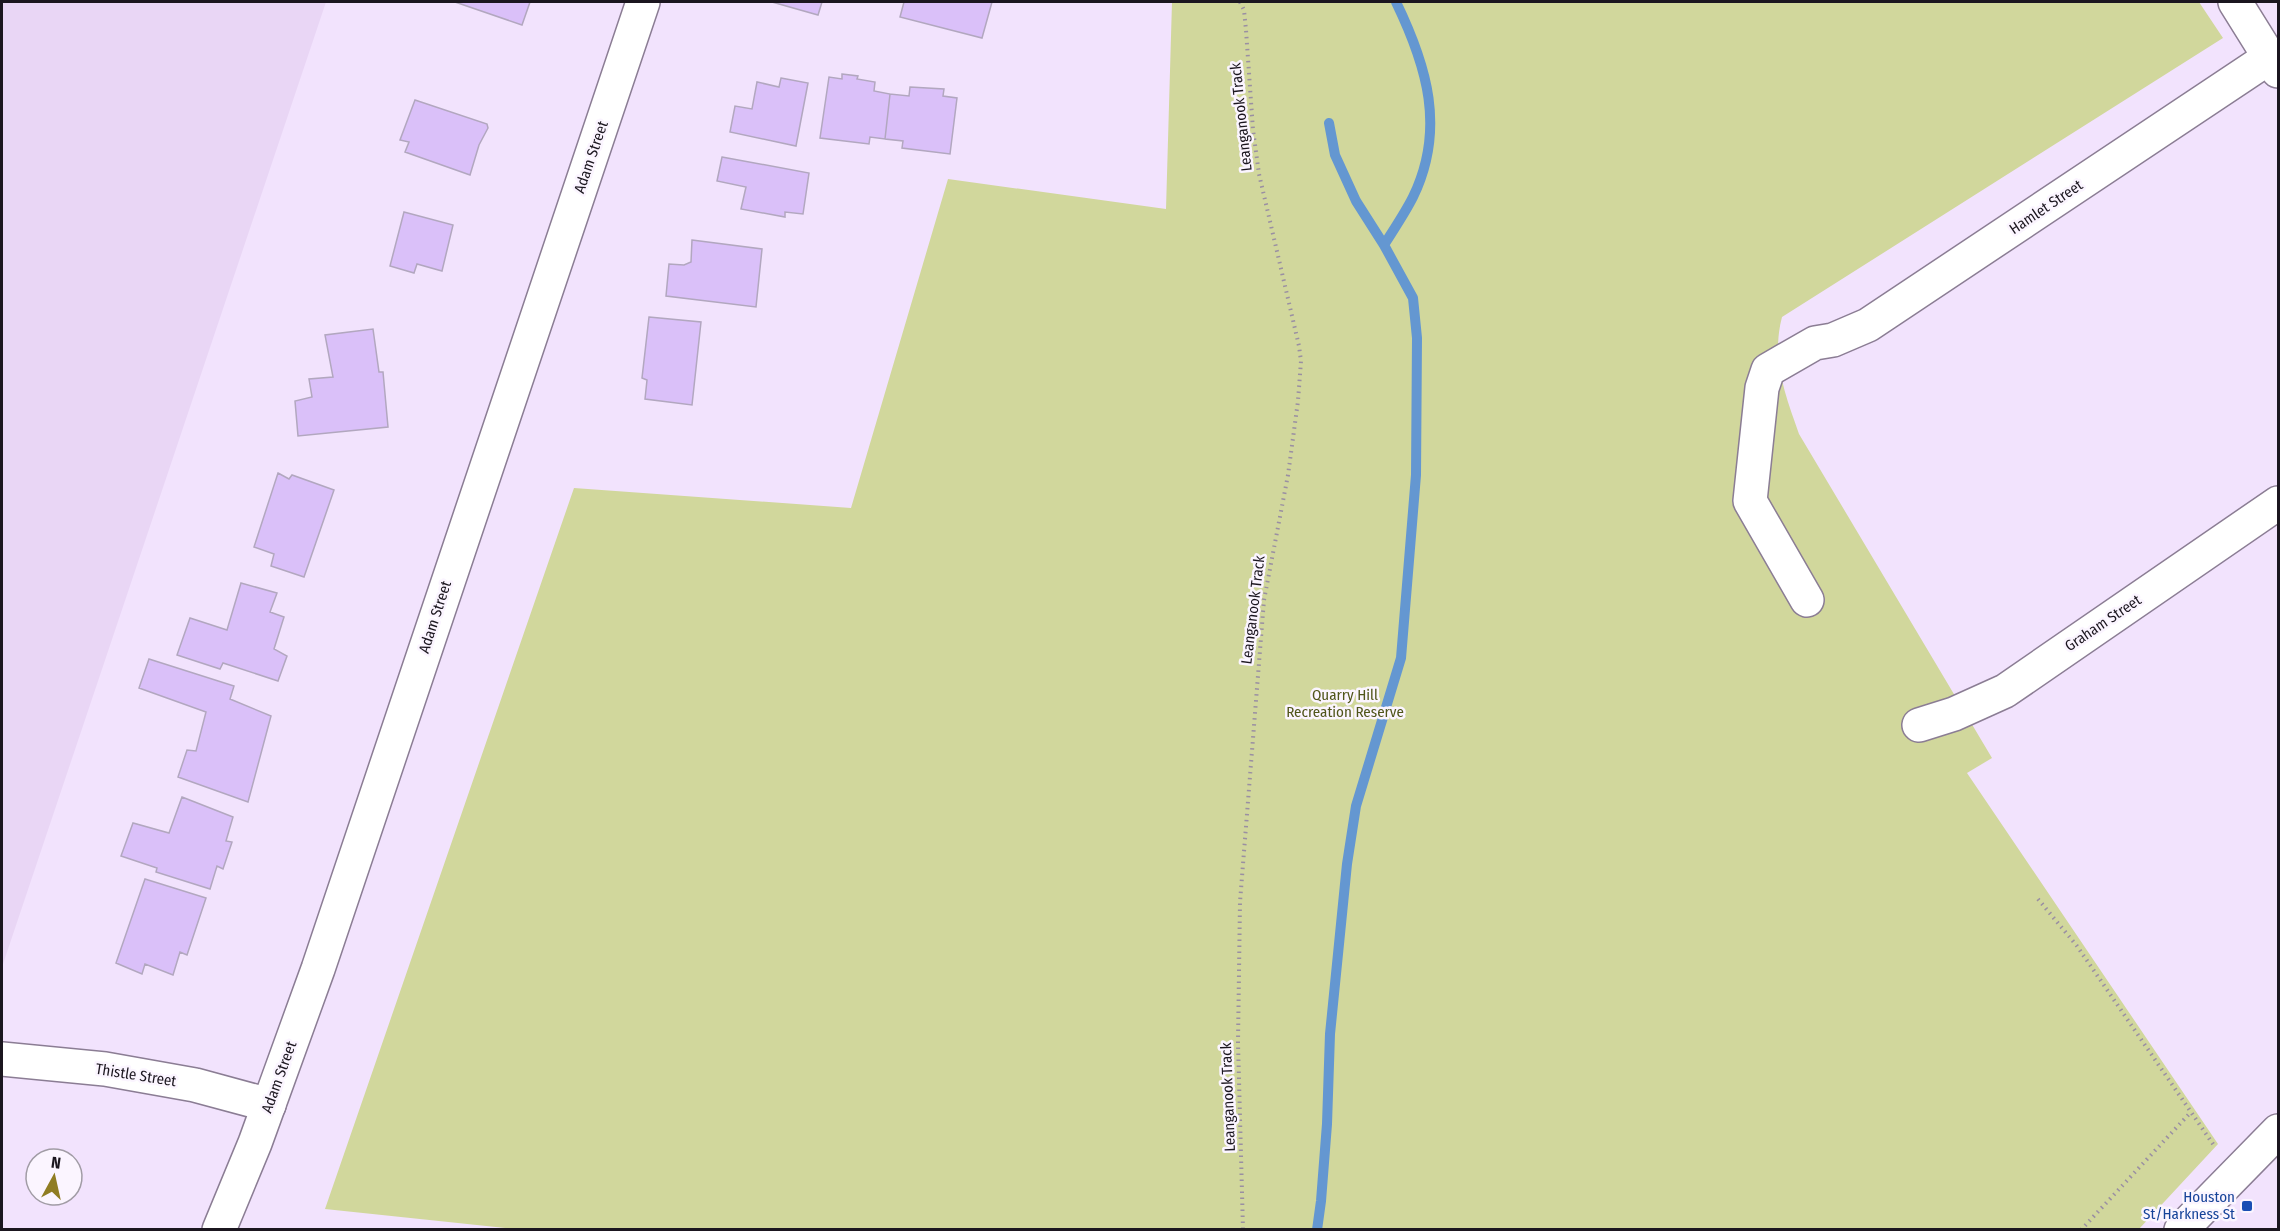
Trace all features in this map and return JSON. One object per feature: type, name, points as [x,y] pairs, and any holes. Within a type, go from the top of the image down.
[{"type":"street","name":"Adam Street","points":[[219,1230],[269,1105],[318,969],[643,2]]},
{"type":"street","points":[[2235,2],[2273,54]]},
{"type":"street","name":"Hamlet Street","points":[[1807,600],[1750,501],[1762,387],[1768,370],[1815,343],[1849,334],[1887,313],[2273,54]]},
{"type":"street","name":"Graham Street","points":[[1919,725],[1954,714],[2005,691],[2278,503]]},
{"type":"street","name":"Thistle Street","points":[[2,1059],[105,1070],[195,1085],[269,1105]]},
{"type":"street","points":[[2181,1230],[2278,1131]]},
{"type":"path","name":"Leanganook Track","points":[[1240,2],[1244,9],[1253,130],[1259,174],[1297,335],[1301,362],[1299,401],[1264,600],[1240,902],[1238,1043],[1243,1230]]},
{"type":"path","points":[[2038,899],[2077,946],[2236,1174]]},
{"type":"path","points":[[2081,1230],[2191,1112]]},
{"type":"shaded area","points":[[2,2],[326,2],[2,967]]},
{"type":"green space","name":"Quarry Hill Recreation Reserve","points":[[1172,2],[2199,2],[2223,38],[1782,317],[1778,347],[1781,376],[1799,434],[1992,758],[1967,773],[2218,1144],[2139,1229],[524,1230],[325,1209],[574,488],[851,508],[948,179],[1166,209]]},
{"type":"building","points":[[455,2],[530,2],[522,25]]},
{"type":"building","points":[[772,2],[822,2],[818,15]]},
{"type":"building","points":[[904,2],[992,2],[982,38],[900,17]]},
{"type":"building","points":[[842,74],[858,76],[857,79],[875,82],[874,91],[890,94],[885,139],[870,137],[869,144],[820,138],[829,77],[842,79]]},
{"type":"building","points":[[781,78],[808,83],[796,146],[730,132],[735,106],[752,109],[757,82],[779,87]]},
{"type":"building","points":[[910,87],[944,89],[943,96],[957,98],[950,154],[902,148],[903,141],[885,139],[890,94],[909,96]]},
{"type":"building","points":[[415,100],[487,124],[488,128],[479,145],[470,175],[405,152],[409,142],[400,140]]},
{"type":"building","points":[[722,157],[809,173],[803,214],[785,212],[785,217],[741,209],[746,187],[717,181]]},
{"type":"building","points":[[404,212],[453,225],[442,271],[417,264],[414,273],[390,266]]},
{"type":"building","points":[[692,240],[762,249],[756,307],[666,296],[669,264],[684,265],[691,262]]},
{"type":"building","points":[[649,317],[701,322],[692,405],[645,399],[647,380],[642,378]]},
{"type":"building","points":[[373,329],[379,372],[383,372],[388,427],[298,436],[295,401],[312,397],[309,379],[333,377],[325,335]]},
{"type":"building","points":[[278,473],[289,479],[292,475],[334,490],[304,577],[271,566],[274,554],[254,547]]},
{"type":"building","points":[[241,583],[277,593],[270,612],[284,617],[274,649],[287,656],[278,681],[223,663],[220,669],[177,655],[190,618],[227,630]]},
{"type":"building","points":[[149,659],[234,686],[230,699],[271,716],[248,802],[178,777],[187,750],[196,751],[206,712],[139,688]]},
{"type":"building","points":[[182,797],[233,817],[226,841],[232,842],[223,869],[217,866],[210,889],[156,872],[157,868],[121,856],[133,823],[169,833]]},
{"type":"building","points":[[145,879],[206,898],[187,955],[180,952],[173,975],[145,964],[142,974],[116,963]]},
{"type":"waterway","points":[[1384,245],[1413,197],[1423,172],[1429,147],[1430,122],[1424,74],[1396,2]]},
{"type":"waterway","points":[[1317,1230],[1327,1124],[1330,1034],[1347,864],[1356,806],[1401,658],[1416,475],[1417,338],[1413,298],[1384,245],[1356,201],[1335,155],[1329,123]]},
{"type":"place","name":"Houston St/Harkness St","points":[[2247,1206]]}]
